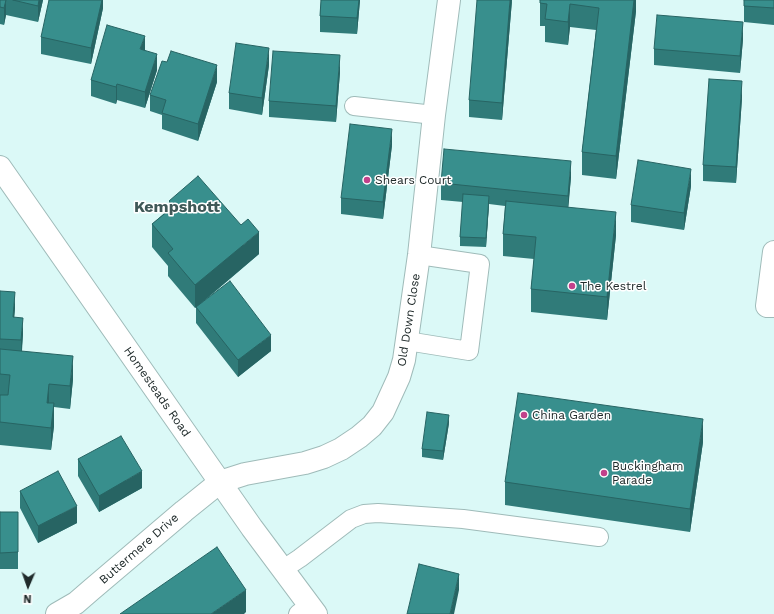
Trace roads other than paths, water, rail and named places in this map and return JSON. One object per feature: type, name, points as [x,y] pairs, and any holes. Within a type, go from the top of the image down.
[{"type":"street","points":[[434,115],[449,0]]},
{"type":"street","name":"Old Down Close","points":[[220,482],[245,474],[305,463],[324,457],[341,449],[359,437],[372,426],[383,412],[399,377],[404,360],[419,255],[434,115]]},
{"type":"street","name":"Homesteads Road","points":[[0,168],[282,570],[308,611]]},
{"type":"street","points":[[774,252],[767,306],[774,306]]},
{"type":"street","name":"Buttermere Drive","points":[[57,614],[76,603],[220,482]]},
{"type":"lane","points":[[354,106],[434,115]]},
{"type":"lane","points":[[407,341],[469,351],[471,337],[480,264],[419,255]]},
{"type":"lane","points":[[282,570],[351,519],[364,514],[378,513],[463,519],[599,537]]},
{"type":"place","name":"Shears Court","points":[[367,180]]},
{"type":"place","name":"The Kestrel","points":[[572,286]]},
{"type":"place","name":"China Garden","points":[[524,415]]},
{"type":"place","name":"Buckingham Parade","points":[[604,473]]},
{"type":"district","name":"Kempshott","points":[[177,207]]}]
